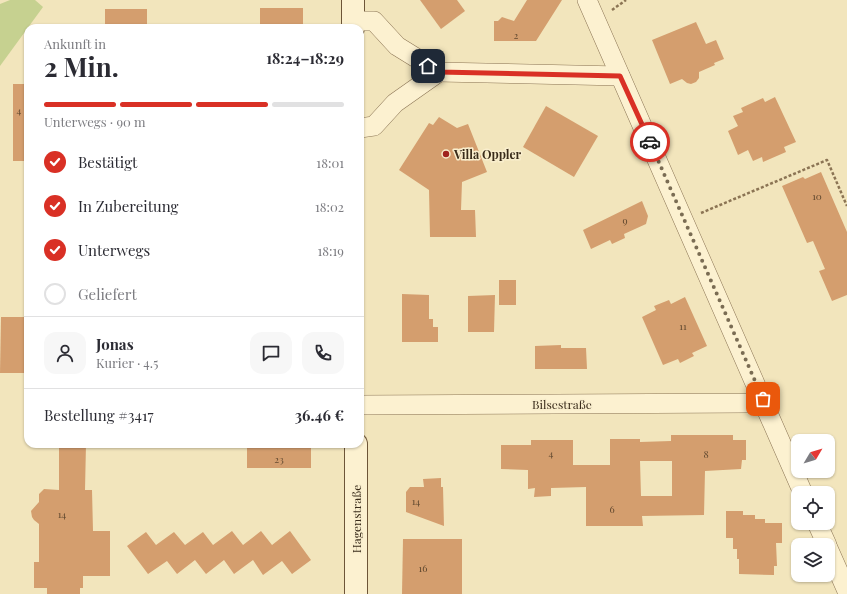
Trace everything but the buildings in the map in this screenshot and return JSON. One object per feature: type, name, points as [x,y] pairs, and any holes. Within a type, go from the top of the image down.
[{"type":"main road","name":"Hagenstraße","points":[[356,448],[356,594]]},
{"type":"street","points":[[587,0],[801,486]]},
{"type":"street","points":[[353,16],[374,21],[397,46],[439,72],[620,76]]},
{"type":"street","points":[[364,127],[374,126],[395,103],[439,72]]},
{"type":"street","name":"Bilsestraße","points":[[364,405],[748,403],[763,399]]},
{"type":"street","points":[[835,564],[847,591]]},
{"type":"path","points":[[608,12],[617,8],[626,0]]},
{"type":"path","points":[[697,215],[827,160],[847,206]]},
{"type":"green space","points":[[10,0],[35,0],[43,7],[31,24],[24,24],[24,33],[0,66],[0,4]]},
{"type":"way so far","points":[[650,142],[763,399]]},
{"type":"place","name":"Villa Oppler","points":[[446,154]]},
{"type":"route","points":[[428,66],[439,72],[620,76],[650,142]]}]
